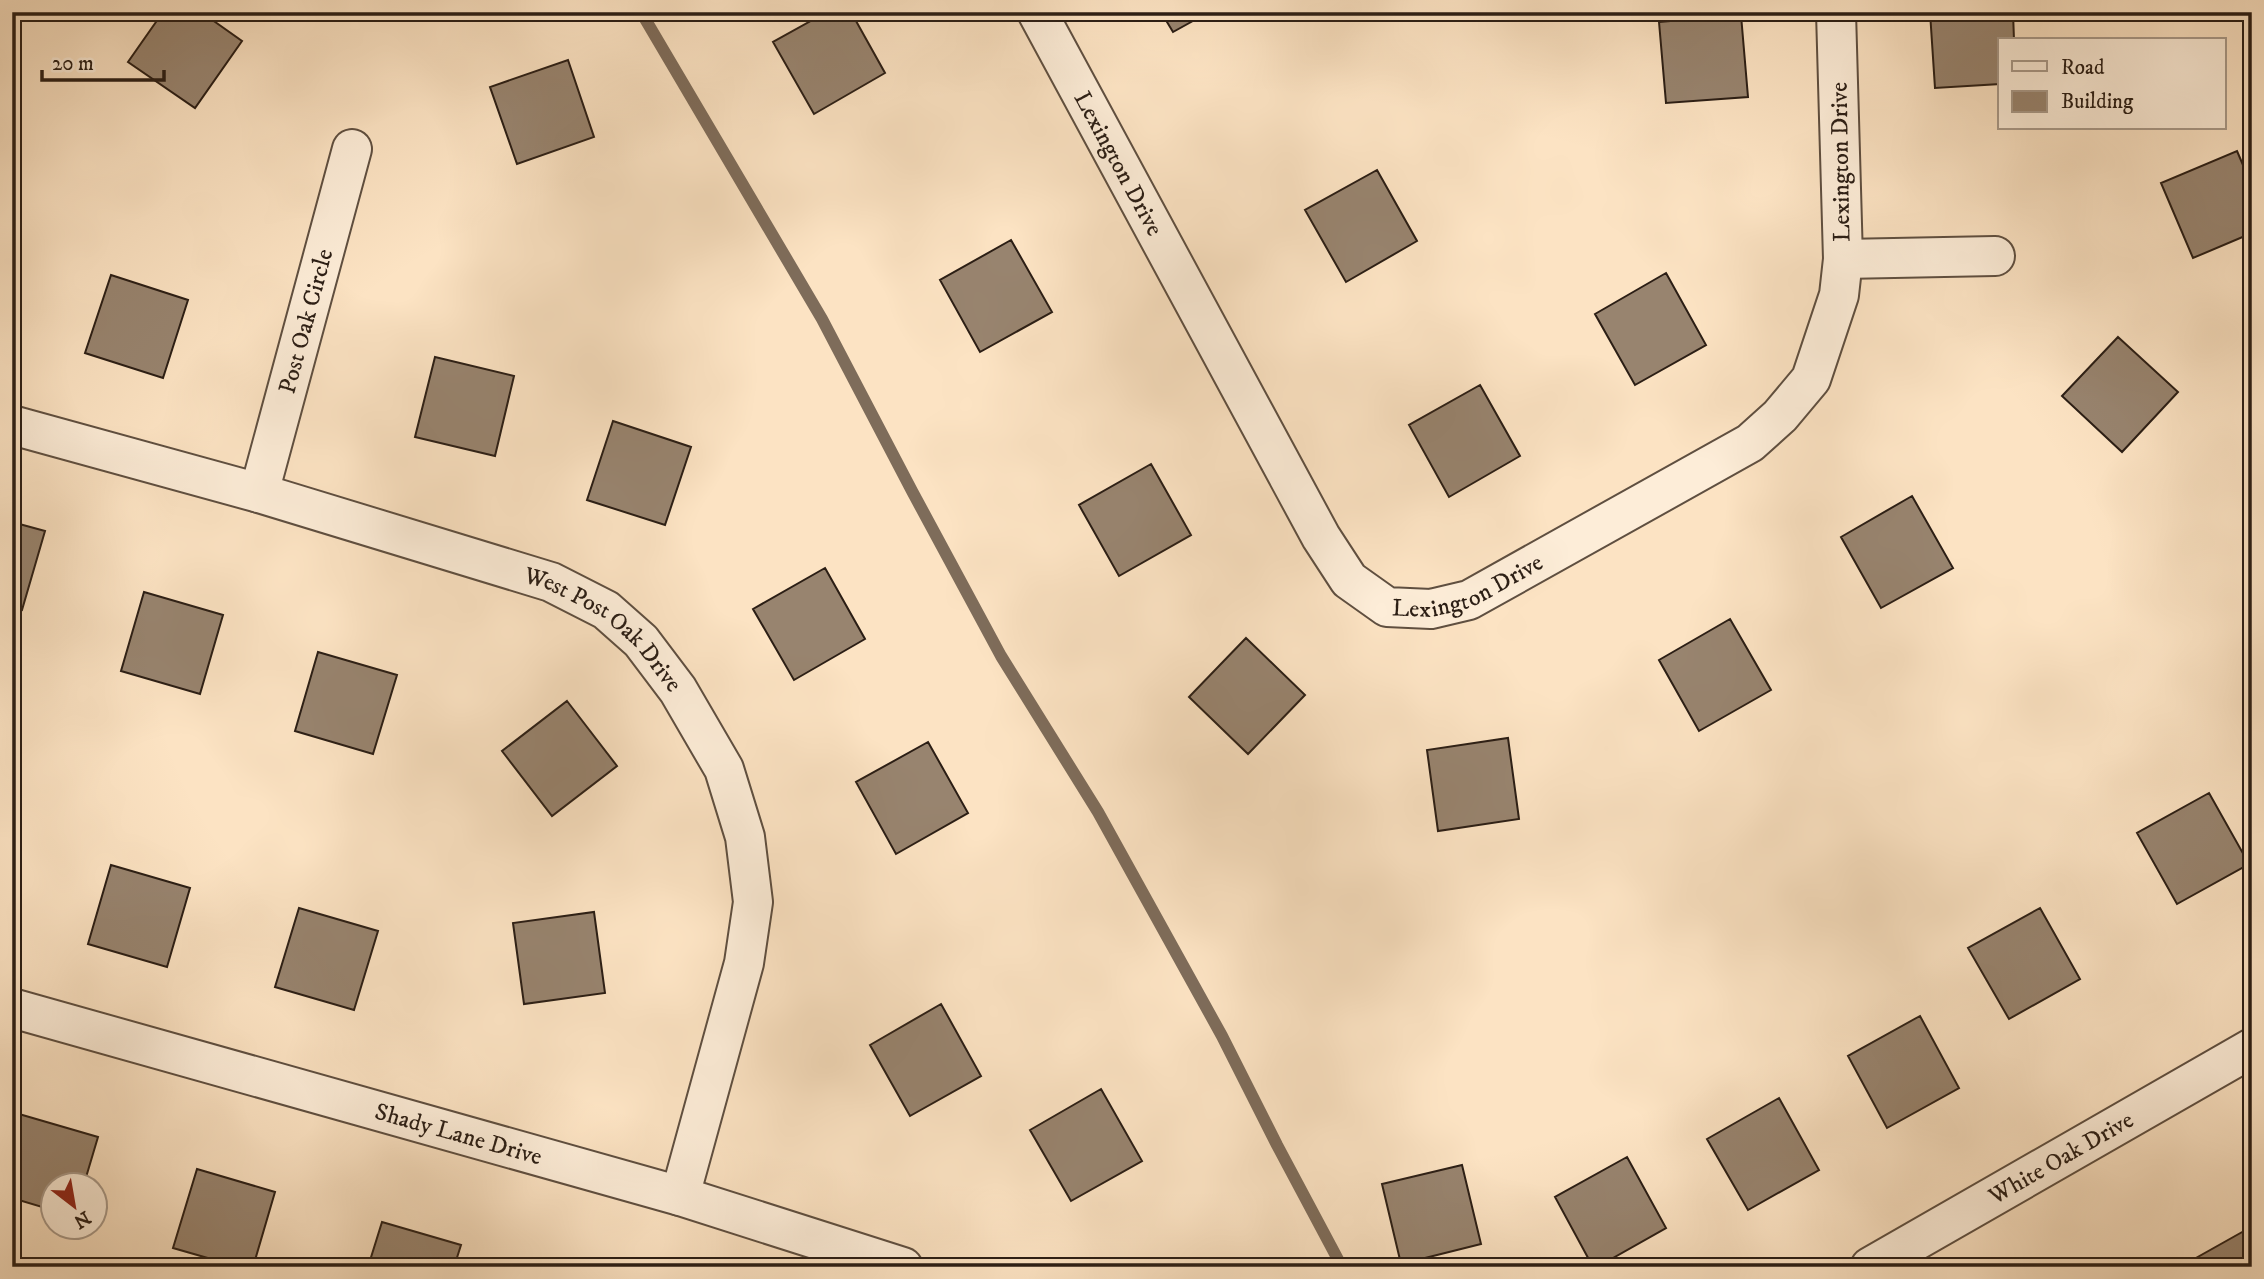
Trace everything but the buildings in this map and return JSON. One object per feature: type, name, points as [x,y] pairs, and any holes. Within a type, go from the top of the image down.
[{"type":"street","name":"Lexington Drive","points":[[1037,12],[1321,537],[1349,580],[1387,607],[1431,609],[1469,600],[1750,443],[1780,416],[1811,379],[1839,295],[1843,259],[1836,12]]},
{"type":"street","name":"Post Oak Circle","points":[[259,493],[352,149]]},
{"type":"street","points":[[1843,259],[1995,256]]},
{"type":"street","name":"West Post Oak Drive","points":[[12,425],[259,493],[551,582],[606,610],[641,641],[678,690],[724,769],[745,837],[753,902],[744,963],[680,1196]]},
{"type":"street","name":"Shady Lane Drive","points":[[12,1007],[680,1196],[903,1267]]},
{"type":"street","name":"White Oak Drive","points":[[1870,1267],[2252,1048]]},
{"type":"waterway","points":[[641,12],[822,319],[1001,656],[1098,812],[1222,1036],[1342,1267]]}]
